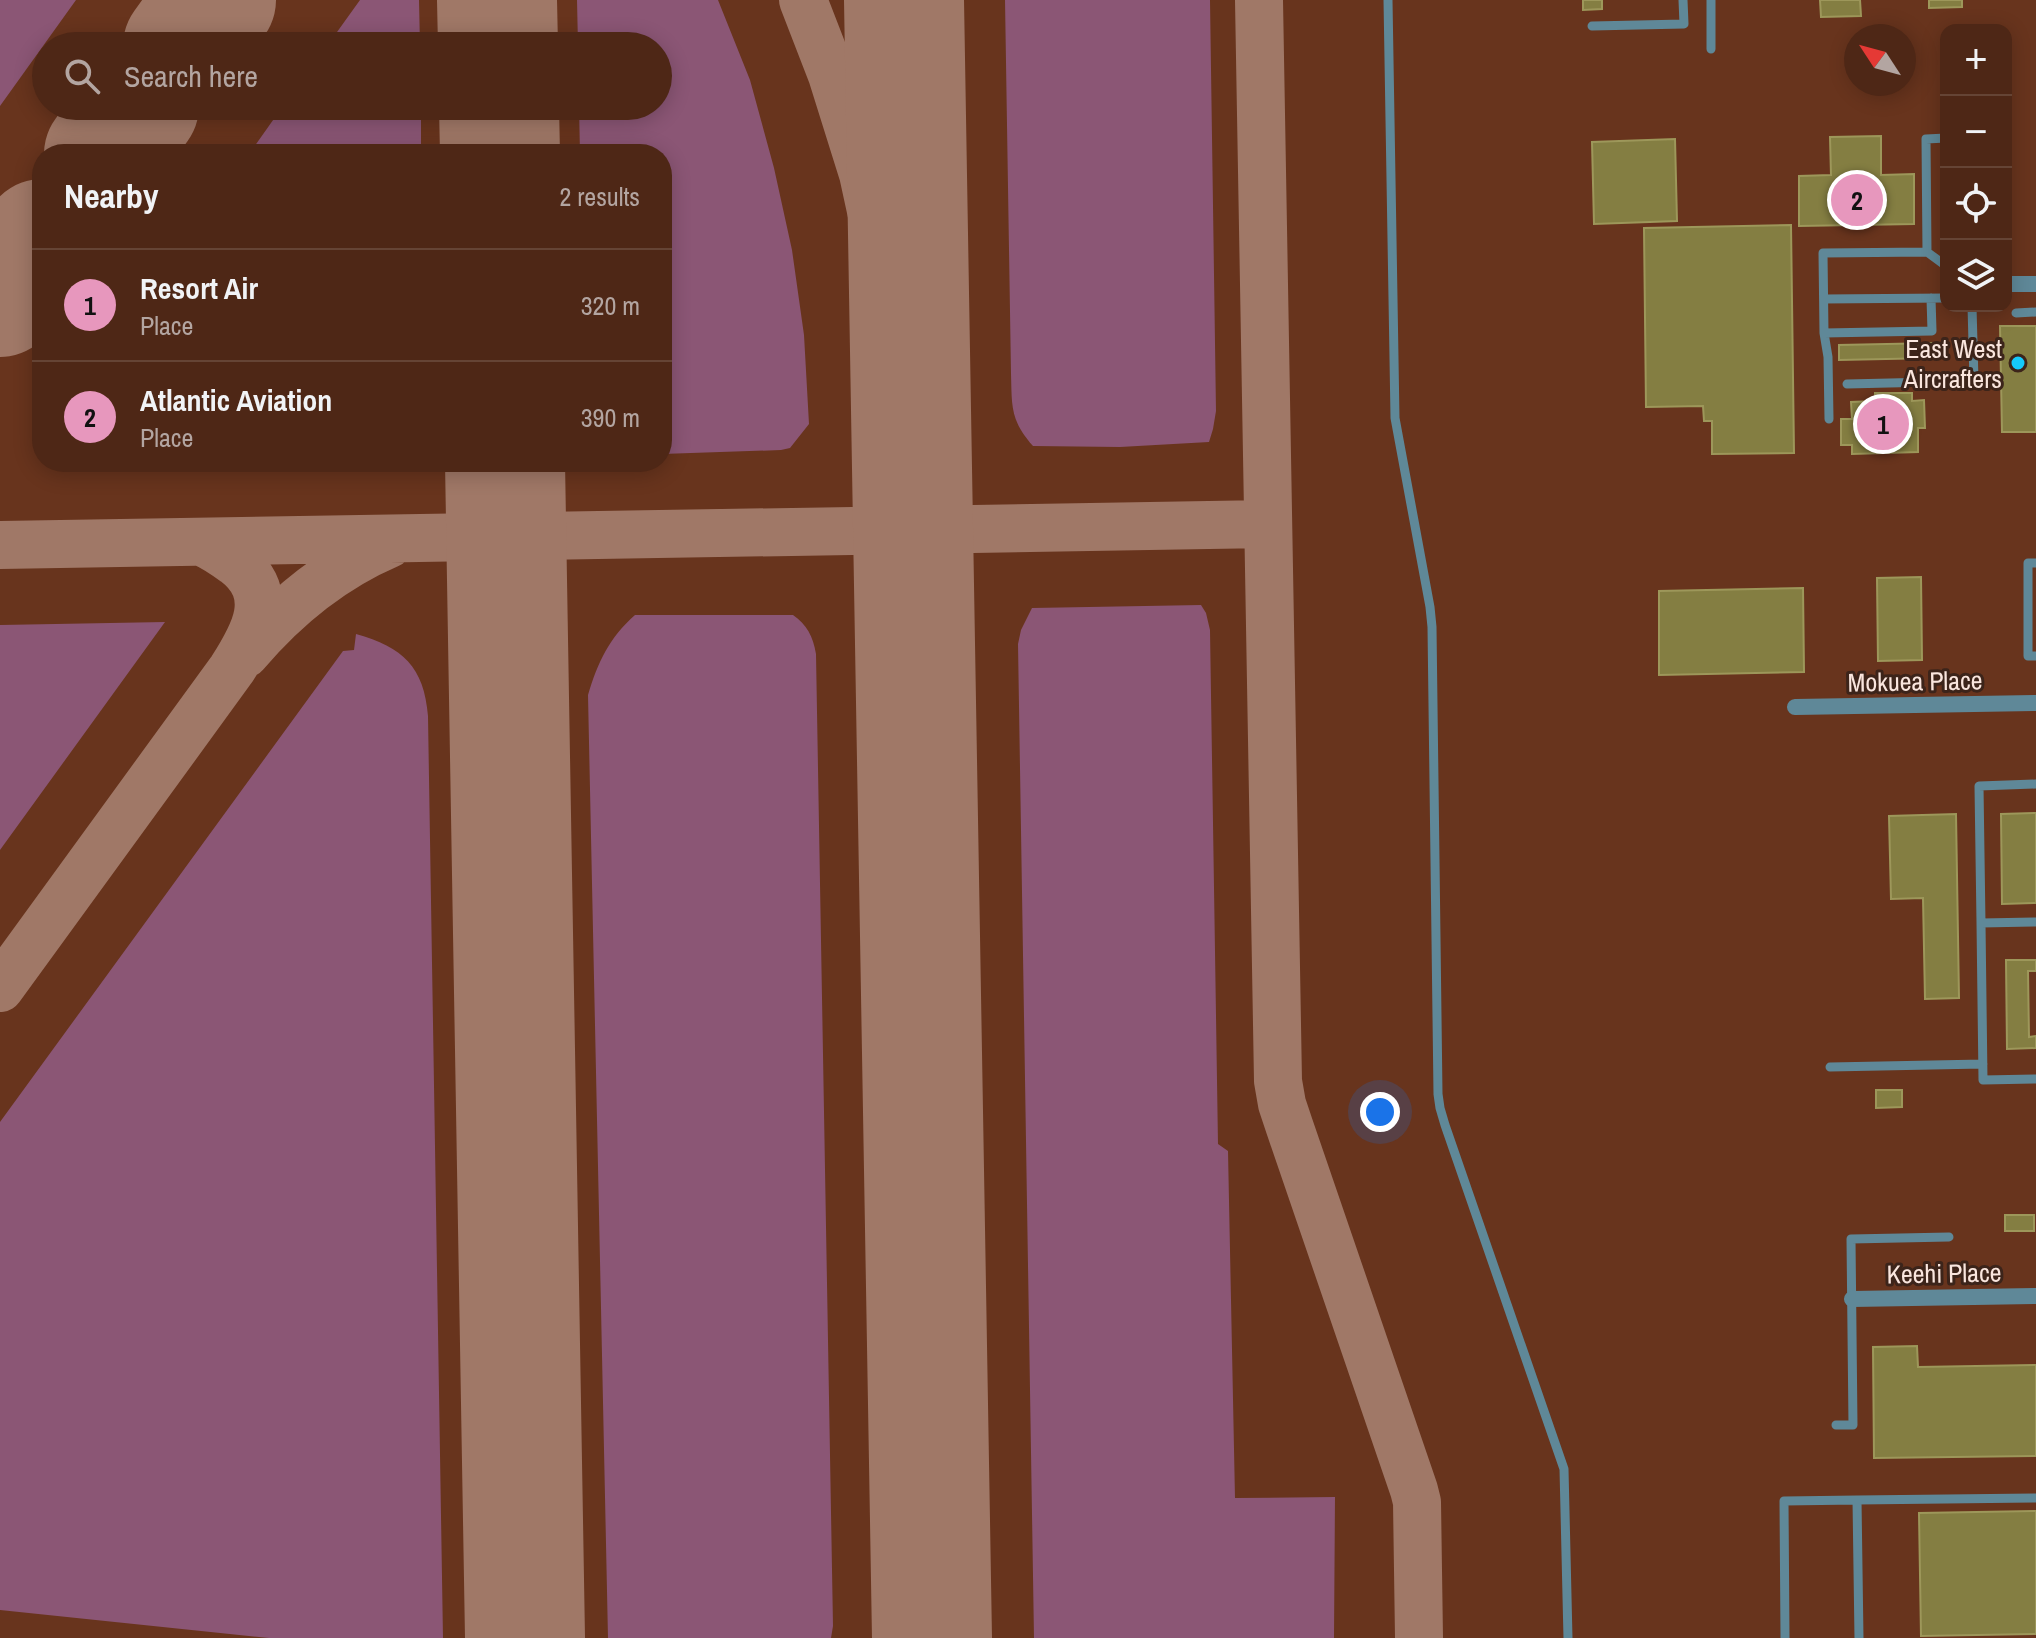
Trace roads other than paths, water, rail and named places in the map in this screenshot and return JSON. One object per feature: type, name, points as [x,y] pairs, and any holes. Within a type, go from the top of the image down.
[{"type":"street","points":[[2012,284],[2036,284]]},
{"type":"street","name":"Mokuea Place","points":[[1795,707],[2036,703]]},
{"type":"street","name":"Keehi Place","points":[[1852,1299],[2036,1296]]},
{"type":"lane","points":[[1388,0],[1395,418],[1432,627],[1438,1094],[1445,1125],[1564,1469],[1568,1638]]},
{"type":"lane","points":[[1592,26],[1684,24],[1683,0]]},
{"type":"lane","points":[[1711,0],[1711,49]]},
{"type":"lane","points":[[1927,252],[1926,139],[1940,138]]},
{"type":"lane","points":[[1829,419],[1823,253],[1927,252],[1940,262]]},
{"type":"lane","points":[[1824,333],[1932,331],[1931,298]]},
{"type":"lane","points":[[1824,299],[1940,298]]},
{"type":"lane","points":[[1847,384],[1974,381],[1972,312]]},
{"type":"lane","points":[[2016,313],[2036,312]]},
{"type":"lane","points":[[2036,563],[2028,563],[2028,656],[2036,656]]},
{"type":"lane","points":[[2036,784],[1979,786],[1983,1080],[2036,1079]]},
{"type":"lane","points":[[1981,923],[2036,922]]},
{"type":"lane","points":[[1830,1067],[1983,1064]]},
{"type":"lane","points":[[1836,1425],[1853,1425],[1851,1239],[1949,1237]]},
{"type":"lane","points":[[1785,1638],[1784,1501],[2036,1498]]},
{"type":"lane","points":[[1857,1500],[1859,1638]]},
{"type":"place","name":"Atlantic Aviation","points":[[1857,200]]},
{"type":"place","name":"East West Aircrafters","points":[[2018,363]]},
{"type":"place","name":"Resort Air","points":[[1883,424]]}]
